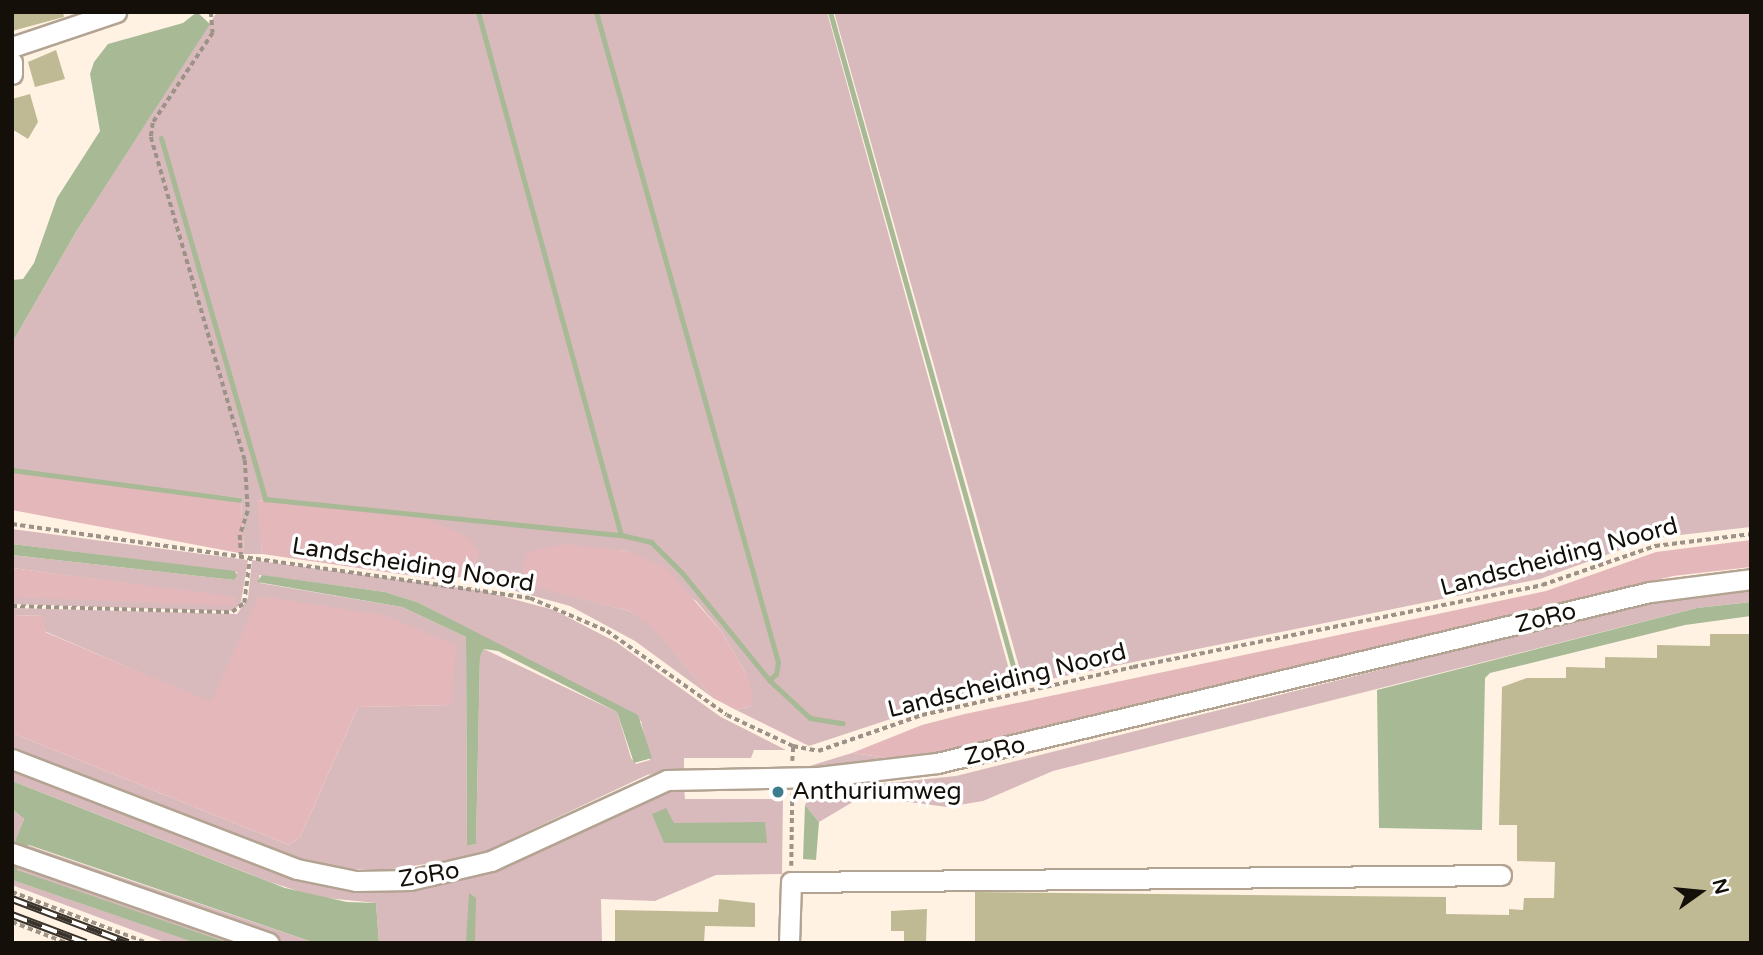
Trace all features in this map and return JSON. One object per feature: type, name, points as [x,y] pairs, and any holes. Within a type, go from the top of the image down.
[{"type":"street","points":[[12,47],[116,12]]},
{"type":"street","points":[[12,62],[12,74]]},
{"type":"street","name":"ZoRo","points":[[12,759],[282,864],[326,876],[371,881],[422,879],[480,866],[667,779],[792,778],[885,772],[971,756],[1650,592],[1751,579]]},
{"type":"street","points":[[19,856],[269,943]]},
{"type":"street","points":[[789,943],[791,882],[1501,875]]},
{"type":"path","points":[[211,12],[213,33],[153,123],[151,137],[245,460],[248,511],[240,535],[241,555]]},
{"type":"path","name":"Landscheiding Noord","points":[[12,524],[530,598],[607,631],[707,702],[793,746],[827,750],[935,712],[1133,667],[1542,584],[1655,546],[1751,534]]},
{"type":"path","points":[[12,606],[232,612],[244,603],[250,556]]},
{"type":"path","points":[[791,882],[793,746]]},
{"type":"path","points":[[12,892],[148,943]]},
{"type":"path","points":[[12,922],[66,943]]},
{"type":"shaded area","points":[[197,12],[210,24],[76,232],[12,343],[12,280],[23,279],[34,263],[57,198],[100,131],[90,74],[94,62],[108,44],[183,23]]},
{"type":"shaded area","points":[[217,12],[827,12],[1010,673],[1020,670],[834,12],[1751,12],[1751,527],[1653,538],[1540,579],[1046,680],[921,709],[809,746],[736,710],[751,706],[746,674],[722,632],[696,601],[628,551],[603,549],[537,587],[629,611],[651,625],[713,698],[635,641],[570,606],[465,577],[477,558],[333,511],[258,500],[262,554],[244,554],[241,498],[12,471],[12,343],[76,232]]},
{"type":"shaded area","points":[[12,471],[241,498],[244,554],[12,510]]},
{"type":"shaded area","points":[[257,500],[432,520],[469,538],[479,552],[465,577],[434,579],[262,554]]},
{"type":"shaded area","points":[[12,529],[248,560],[241,602],[236,609],[227,611],[12,604],[12,597],[236,598],[12,568],[12,555],[234,580],[237,572],[12,544]]},
{"type":"shaded area","points":[[1751,540],[1751,567],[1673,576],[969,747],[896,759],[852,753],[922,725],[965,714],[1546,591],[1656,552]]},
{"type":"shaded area","points":[[12,544],[235,571],[237,576],[234,580],[12,555]]},
{"type":"shaded area","points":[[565,544],[628,551],[666,568],[722,632],[746,674],[752,690],[751,706],[736,710],[713,698],[651,626],[629,611],[537,588],[526,580],[522,571],[528,552]]},
{"type":"shaded area","points":[[252,560],[483,591],[554,610],[616,642],[721,717],[786,750],[754,750],[751,758],[684,758],[684,769],[647,775],[476,856],[387,870],[350,869],[296,858],[12,748],[12,733],[289,845],[300,837],[358,707],[450,705],[211,703],[44,631],[44,616],[12,615],[12,608],[237,614],[248,598]],"holes":[[[259,575],[385,592],[417,602],[641,721],[650,760],[636,764],[631,758],[617,712],[484,649],[480,657],[476,844],[467,846],[466,637],[402,607],[260,583]]]},
{"type":"shaded area","points":[[12,568],[236,597],[235,606],[12,597]]},
{"type":"shaded area","points":[[262,575],[385,592],[417,602],[638,715],[652,758],[634,763],[617,712],[498,651],[484,649],[480,657],[476,844],[467,846],[466,637],[402,607],[257,582]]},
{"type":"shaded area","points":[[1751,588],[1751,602],[1697,608],[1053,771],[983,801],[947,807],[863,796],[819,822],[805,805],[812,791],[956,776],[1630,607]]},
{"type":"shaded area","points":[[259,596],[384,615],[456,645],[451,705],[358,707],[300,837],[289,845],[12,733],[12,615],[44,616],[45,632],[211,702]]},
{"type":"shaded area","points":[[1751,602],[1751,616],[1685,625],[1490,673],[1485,678],[1482,830],[1379,828],[1377,690],[1697,608]]},
{"type":"shaded area","points":[[852,753],[896,759],[803,768]]},
{"type":"shaded area","points":[[12,770],[289,878],[349,892],[410,891],[482,875],[646,799],[684,788],[685,799],[783,799],[782,874],[716,875],[655,901],[601,899],[602,943],[379,943],[376,903],[316,897],[270,882],[12,781]]},
{"type":"shaded area","points":[[12,781],[285,888],[347,902],[376,903],[379,943],[315,943],[29,845],[22,848],[17,870],[229,943],[196,943],[12,880],[12,849],[24,819],[12,809]]},
{"type":"shaded area","points":[[805,805],[819,822],[816,860],[803,859]]},
{"type":"shaded area","points":[[666,808],[674,823],[765,822],[767,843],[664,843],[652,814]]},
{"type":"shaded area","points":[[12,809],[24,819],[14,845],[12,845]]},
{"type":"shaded area","points":[[27,845],[315,943],[281,943],[22,848]]},
{"type":"shaded area","points":[[16,863],[259,943],[229,943],[25,874],[15,869]]},
{"type":"shaded area","points":[[12,880],[197,943],[167,943],[12,885]]},
{"type":"shaded area","points":[[469,893],[476,898],[475,943],[466,943]]},
{"type":"building","points":[[12,12],[63,12],[64,17],[12,31]]},
{"type":"building","points":[[56,50],[65,79],[35,87],[28,62]]},
{"type":"building","points":[[30,94],[38,122],[28,139],[12,129],[12,99]]},
{"type":"building","points":[[1710,634],[1751,634],[1751,943],[975,943],[975,892],[1446,897],[1446,914],[1509,915],[1509,909],[1523,910],[1524,898],[1554,898],[1555,862],[1517,861],[1517,825],[1499,825],[1502,687],[1527,678],[1566,678],[1566,667],[1605,668],[1605,657],[1657,658],[1657,645],[1710,646]]},
{"type":"building","points":[[719,899],[755,903],[755,927],[705,926],[704,943],[615,943],[615,910],[718,912]]},
{"type":"building","points":[[927,909],[926,943],[904,943],[904,931],[891,931],[891,911]]},
{"type":"waterway","points":[[478,12],[621,535]]},
{"type":"waterway","points":[[596,12],[778,662],[776,674],[769,680]]},
{"type":"waterway","points":[[830,12],[1016,677]]},
{"type":"waterway","points":[[161,138],[265,499],[621,535],[651,542],[683,574],[769,680],[810,718],[843,723]]},
{"type":"waterway","points":[[12,470],[239,500]]},
{"type":"railway","points":[[12,899],[128,943]]},
{"type":"railway","points":[[12,915],[86,943]]},
{"type":"place","name":"Anthuriumweg","points":[[778,792]]}]
